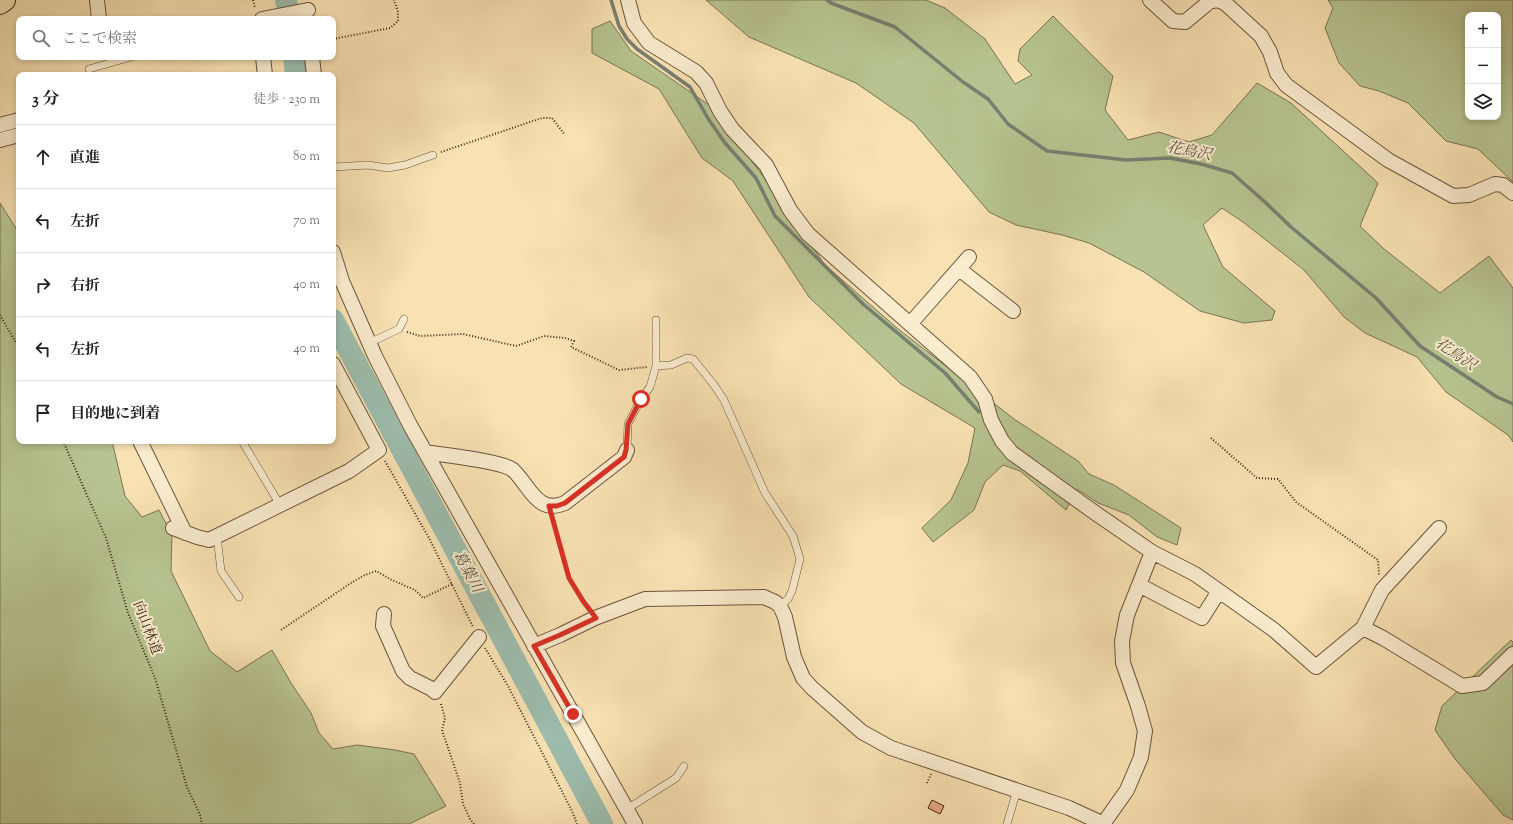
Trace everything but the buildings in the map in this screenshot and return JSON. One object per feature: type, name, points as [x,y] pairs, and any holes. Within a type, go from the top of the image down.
[{"type":"highway","points":[[0,3],[4,0]]},
{"type":"street","points":[[97,0],[99,16]]},
{"type":"street","points":[[628,0],[634,23],[649,43],[696,72],[706,83],[720,111],[732,130],[766,165],[790,210],[808,234],[970,377],[986,399],[991,420],[1002,441],[1012,453],[1152,552],[1195,574],[1274,630],[1316,667],[1363,628],[1382,590],[1439,528]]},
{"type":"street","points":[[1150,0],[1172,21],[1185,22],[1210,2],[1217,0],[1225,3],[1261,36],[1270,52],[1277,73],[1286,85],[1388,160],[1453,196],[1469,195],[1495,184],[1503,185],[1513,193]]},
{"type":"street","points":[[277,16],[306,10]]},
{"type":"street","points":[[263,60],[265,72]]},
{"type":"street","points":[[312,60],[314,72]]},
{"type":"street","points":[[0,125],[16,121]]},
{"type":"street","points":[[0,140],[16,136]]},
{"type":"street","points":[[910,324],[969,257]]},
{"type":"street","points":[[336,262],[342,281],[369,343],[410,425],[635,824]]},
{"type":"street","points":[[959,269],[1013,311]]},
{"type":"street","points":[[141,444],[179,530],[209,540],[349,471],[379,450],[336,370]]},
{"type":"street","points":[[425,452],[498,464],[512,470],[536,498],[549,506],[557,506],[565,503],[624,457],[626,450]]},
{"type":"street","points":[[534,646],[596,618],[645,600],[764,597],[780,606],[785,617],[794,657],[803,678],[812,688],[862,732],[891,748],[1069,808],[1103,824],[1127,790],[1141,757],[1145,731],[1123,663],[1122,641],[1127,615],[1152,552]]},
{"type":"street","points":[[1139,585],[1202,618],[1219,591]]},
{"type":"street","points":[[384,614],[383,626],[403,671],[410,678],[435,692],[479,637]]},
{"type":"street","points":[[1363,628],[1384,638],[1462,686],[1483,683],[1513,654]]},
{"type":"lane","points":[[89,69],[120,60]]},
{"type":"lane","points":[[336,167],[368,165],[388,168],[405,165],[433,155]]},
{"type":"lane","points":[[369,343],[399,329],[404,319]]},
{"type":"lane","points":[[626,450],[628,424],[641,399],[650,387],[656,366],[656,320]]},
{"type":"lane","points":[[656,366],[670,365],[687,358],[693,359],[724,400],[765,492],[793,536],[800,559],[792,591],[788,599],[780,606]]},
{"type":"lane","points":[[244,444],[280,505]]},
{"type":"lane","points":[[217,536],[221,571],[239,597]]},
{"type":"lane","points":[[627,809],[676,778],[684,766]]},
{"type":"lane","points":[[1006,824],[1017,790]]},
{"type":"path","points":[[336,38],[390,28],[398,21],[398,12],[394,0]]},
{"type":"path","points":[[433,155],[542,118],[552,118],[565,135]]},
{"type":"path","points":[[0,315],[16,343]]},
{"type":"path","points":[[399,329],[420,336],[463,334],[516,346],[544,336],[565,338],[574,341],[571,347],[619,370],[656,366]]},
{"type":"path","points":[[1211,438],[1256,478],[1278,479],[1296,502],[1378,560],[1380,576],[1386,586]]},
{"type":"path","name":"向山林道","points":[[64,444],[106,538],[128,613],[156,678],[187,787],[200,815],[202,824]]},
{"type":"path","points":[[549,506],[569,578],[583,601],[596,618]]},
{"type":"path","points":[[281,630],[365,574],[376,571],[415,590],[423,598],[452,584]]},
{"type":"path","points":[[435,692],[440,701],[445,718],[442,730],[460,783],[463,804],[474,824]]},
{"type":"green space","points":[[706,0],[926,0],[945,8],[985,39],[1015,84],[1032,75],[1018,61],[1020,49],[1053,16],[1113,76],[1105,110],[1128,140],[1159,132],[1189,142],[1212,135],[1257,83],[1291,103],[1378,183],[1360,226],[1384,249],[1440,293],[1489,256],[1513,288],[1513,442],[1508,435],[1446,392],[1417,357],[1365,333],[1344,317],[1304,270],[1243,222],[1222,208],[1203,225],[1223,267],[1275,311],[1272,320],[1244,323],[1200,311],[1144,272],[1089,243],[1062,235],[1016,225],[989,212],[914,123],[856,83],[749,37]]},
{"type":"green space","points":[[1328,0],[1513,0],[1513,182],[1478,149],[1446,141],[1408,103],[1379,91],[1360,86],[1339,63],[1325,28],[1333,8]]},
{"type":"green space","points":[[610,21],[631,51],[709,105],[760,172],[825,265],[897,328],[1014,419],[1078,461],[1089,474],[1114,485],[1181,528],[1177,545],[1157,537],[1129,515],[1098,503],[1077,489],[1066,510],[1020,471],[1003,465],[985,482],[974,510],[933,542],[922,528],[951,500],[968,463],[975,428],[901,384],[809,297],[733,181],[702,158],[659,89],[592,53],[592,29]]},
{"type":"green space","points":[[0,203],[16,228],[16,444],[113,444],[125,496],[142,517],[159,510],[172,535],[171,571],[210,651],[237,672],[272,650],[291,683],[311,713],[319,733],[333,749],[357,745],[414,754],[446,806],[409,824],[0,824]]},
{"type":"green space","points":[[1511,640],[1513,642],[1513,820],[1503,815],[1455,759],[1435,730],[1442,706]]},
{"type":"waterway","name":"葛葉川","points":[[286,0],[289,16]]},
{"type":"waterway","points":[[611,0],[619,26],[627,39],[637,49],[690,87],[709,120],[725,143],[756,178],[775,216],[863,304],[945,373],[979,412]]},
{"type":"waterway","name":"花鳥沢","points":[[827,0],[831,3],[895,27],[963,82],[988,99],[1008,124],[1047,151],[1126,160],[1170,158],[1201,164],[1232,173],[1291,227],[1376,298],[1420,346],[1497,397],[1513,404]]},
{"type":"waterway","name":"葛葉川","points":[[294,60],[296,72]]},
{"type":"waterway","name":"葛葉川","points":[[336,326],[602,824]]},
{"type":"route","points":[[573,714],[534,646],[596,618],[583,601],[569,578],[549,506],[557,506],[565,503],[624,457],[628,424],[641,399]]}]
